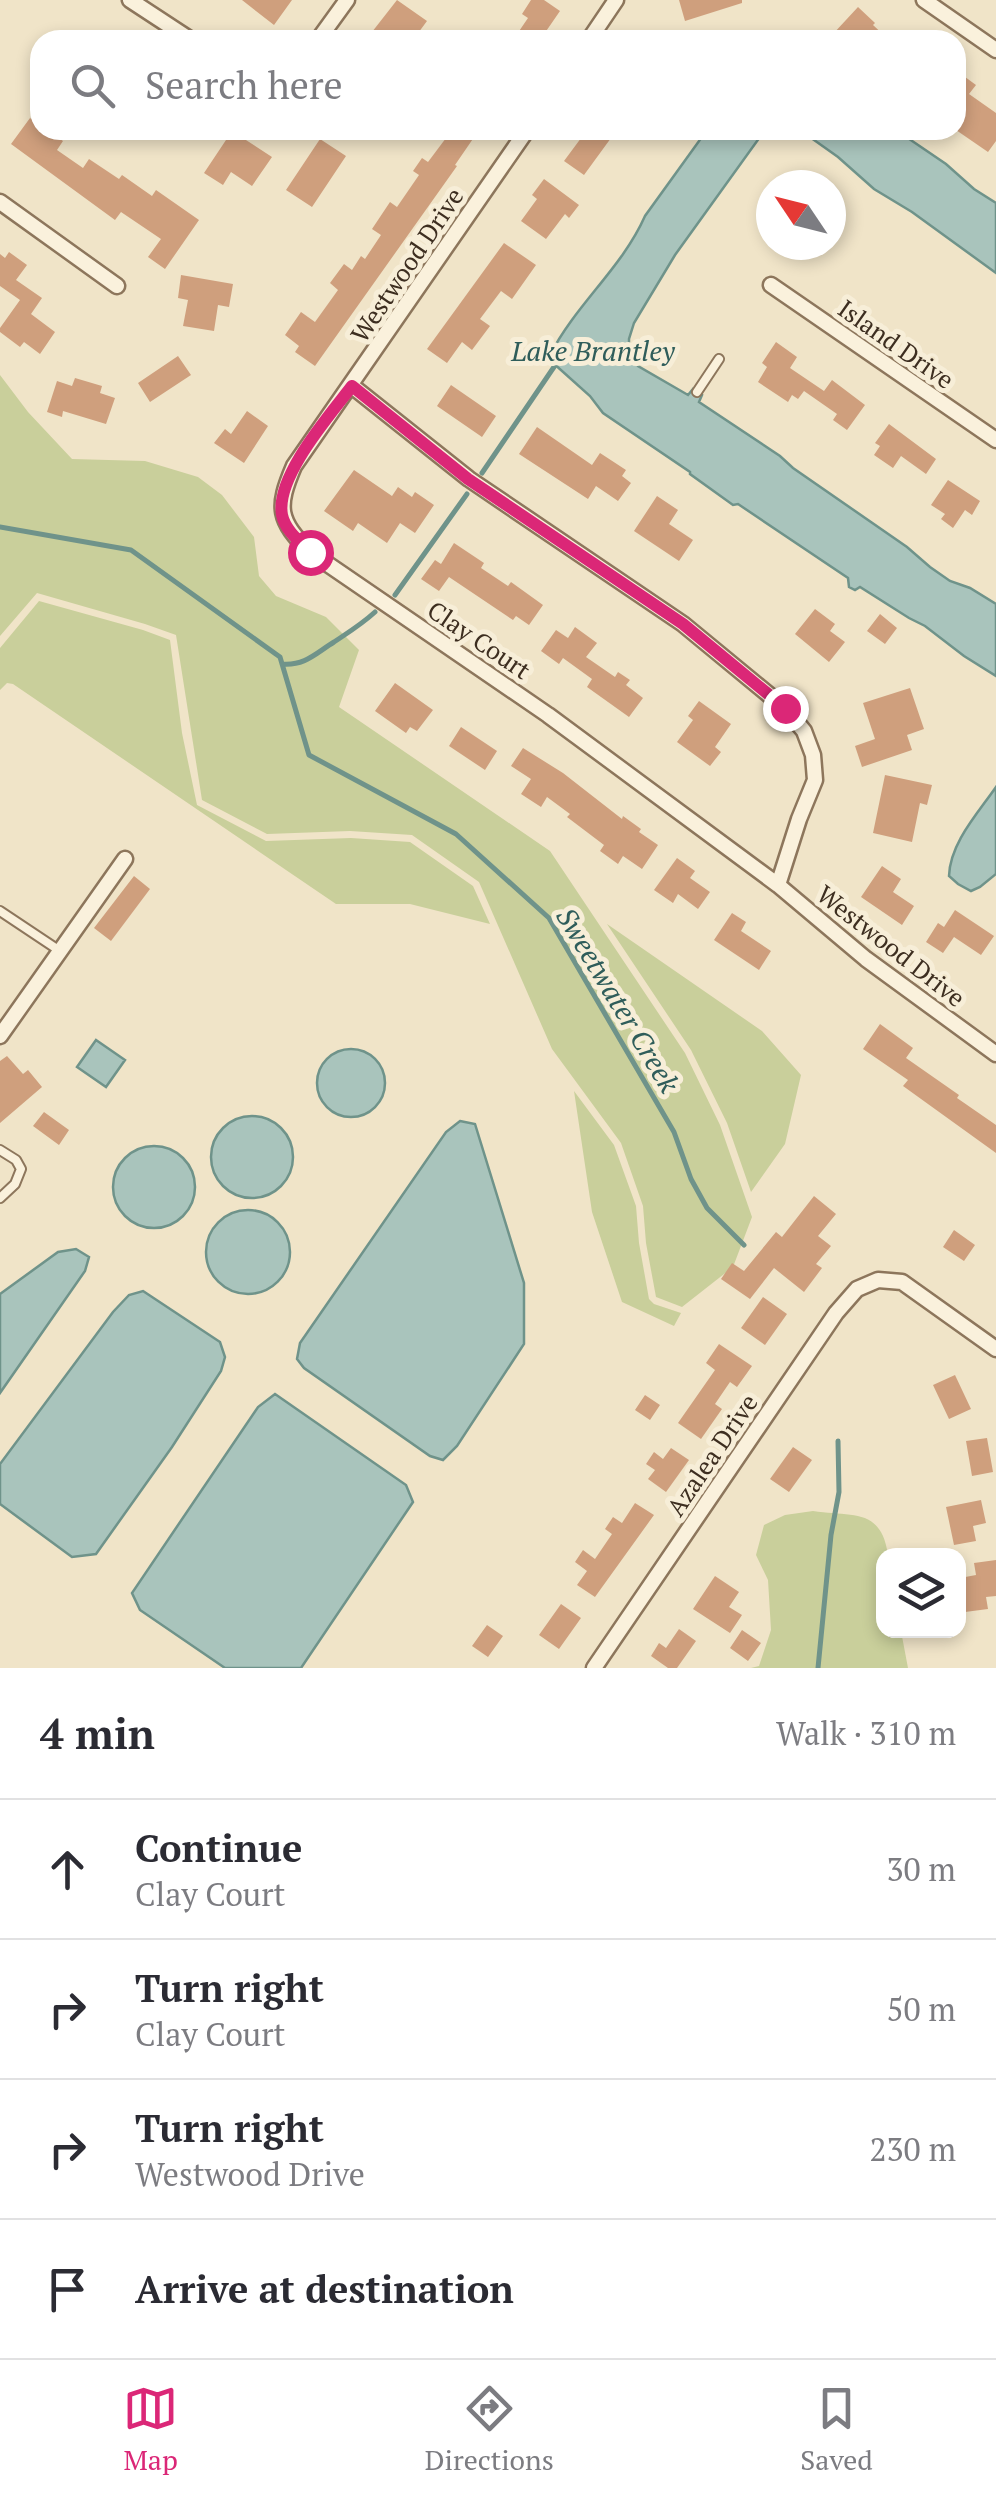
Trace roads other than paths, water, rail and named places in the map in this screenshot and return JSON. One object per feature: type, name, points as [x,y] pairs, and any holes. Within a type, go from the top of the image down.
[{"type":"street","points":[[130,0],[176,30]]},
{"type":"street","points":[[325,30],[347,0]]},
{"type":"street","points":[[596,30],[616,0]]},
{"type":"street","points":[[924,0],[996,50]]},
{"type":"street","name":"Westwood Drive","points":[[520,140],[352,386],[468,479],[683,624],[785,708],[804,732],[814,755],[814,780],[778,885],[866,959],[996,1054]]},
{"type":"street","points":[[0,202],[117,286]]},
{"type":"street","name":"Island Drive","points":[[771,285],[996,440]]},
{"type":"street","name":"Clay Court","points":[[352,386],[289,477],[282,514],[290,532],[310,552],[548,715],[778,885]]},
{"type":"street","points":[[0,1036],[125,858]]},
{"type":"street","name":"Azalea Drive","points":[[594,1668],[836,1313],[857,1289],[878,1280],[902,1282],[996,1349]]},
{"type":"lane","points":[[697,392],[719,359]]},
{"type":"lane","points":[[0,911],[60,951]]},
{"type":"lane","points":[[0,1150],[16,1160],[21,1169],[15,1184],[0,1198]]},
{"type":"water","name":"Lake Brantley","points":[[700,140],[758,140],[675,255],[634,323],[629,352],[638,366],[688,395],[693,389],[702,395],[699,402],[780,456],[950,581],[996,604],[996,676],[925,626],[860,587],[849,587],[848,578],[738,504],[733,505],[603,413],[552,362],[550,355],[561,337],[624,252]]},
{"type":"water","points":[[814,140],[911,140],[946,164],[996,203],[996,273],[874,189]]},
{"type":"water","points":[[996,787],[996,874],[971,891],[949,876],[951,864],[966,829]]},
{"type":"water","points":[[96,1040],[125,1060],[106,1087],[77,1067]]},
{"type":"water","points":[[351,1049],[364,1051],[375,1059],[383,1070],[383,1096],[375,1107],[364,1115],[351,1117],[338,1115],[327,1107],[319,1096],[317,1083],[319,1070],[327,1059],[338,1051]]},
{"type":"water","points":[[244,1116],[260,1116],[286,1134],[293,1157],[290,1173],[281,1186],[260,1198],[244,1198],[218,1180],[211,1165],[211,1149],[229,1123]]},
{"type":"water","points":[[460,1121],[475,1124],[524,1283],[524,1344],[457,1446],[443,1460],[430,1456],[304,1368],[297,1359],[300,1343],[446,1132]]},
{"type":"water","points":[[154,1146],[170,1149],[183,1158],[192,1171],[192,1203],[183,1216],[170,1225],[154,1228],[138,1225],[125,1216],[116,1203],[113,1187],[116,1171],[125,1158],[138,1149]]},
{"type":"water","points":[[248,1210],[264,1213],[278,1222],[287,1236],[287,1268],[278,1282],[264,1291],[248,1294],[232,1291],[218,1282],[209,1268],[206,1252],[209,1236],[218,1222],[232,1213]]},
{"type":"water","points":[[76,1249],[89,1257],[85,1271],[0,1393],[0,1294],[58,1252]]},
{"type":"water","points":[[143,1291],[220,1342],[225,1357],[221,1371],[172,1447],[96,1554],[72,1557],[0,1504],[0,1464],[113,1312],[129,1295]]},
{"type":"water","points":[[275,1394],[406,1485],[413,1502],[301,1668],[225,1668],[140,1610],[132,1593],[258,1407]]},
{"type":"waterway","points":[[482,473],[556,364]]},
{"type":"waterway","points":[[395,595],[467,494]]},
{"type":"waterway","name":"Sweetwater Creek","points":[[0,527],[131,550],[280,657],[309,755],[456,834],[549,918],[674,1132],[691,1179],[707,1208],[744,1245]]},
{"type":"waterway","points":[[282,664],[310,658],[375,612]]},
{"type":"waterway","name":"Sweetwater Creek","points":[[818,1668],[839,1492],[838,1441]]}]
